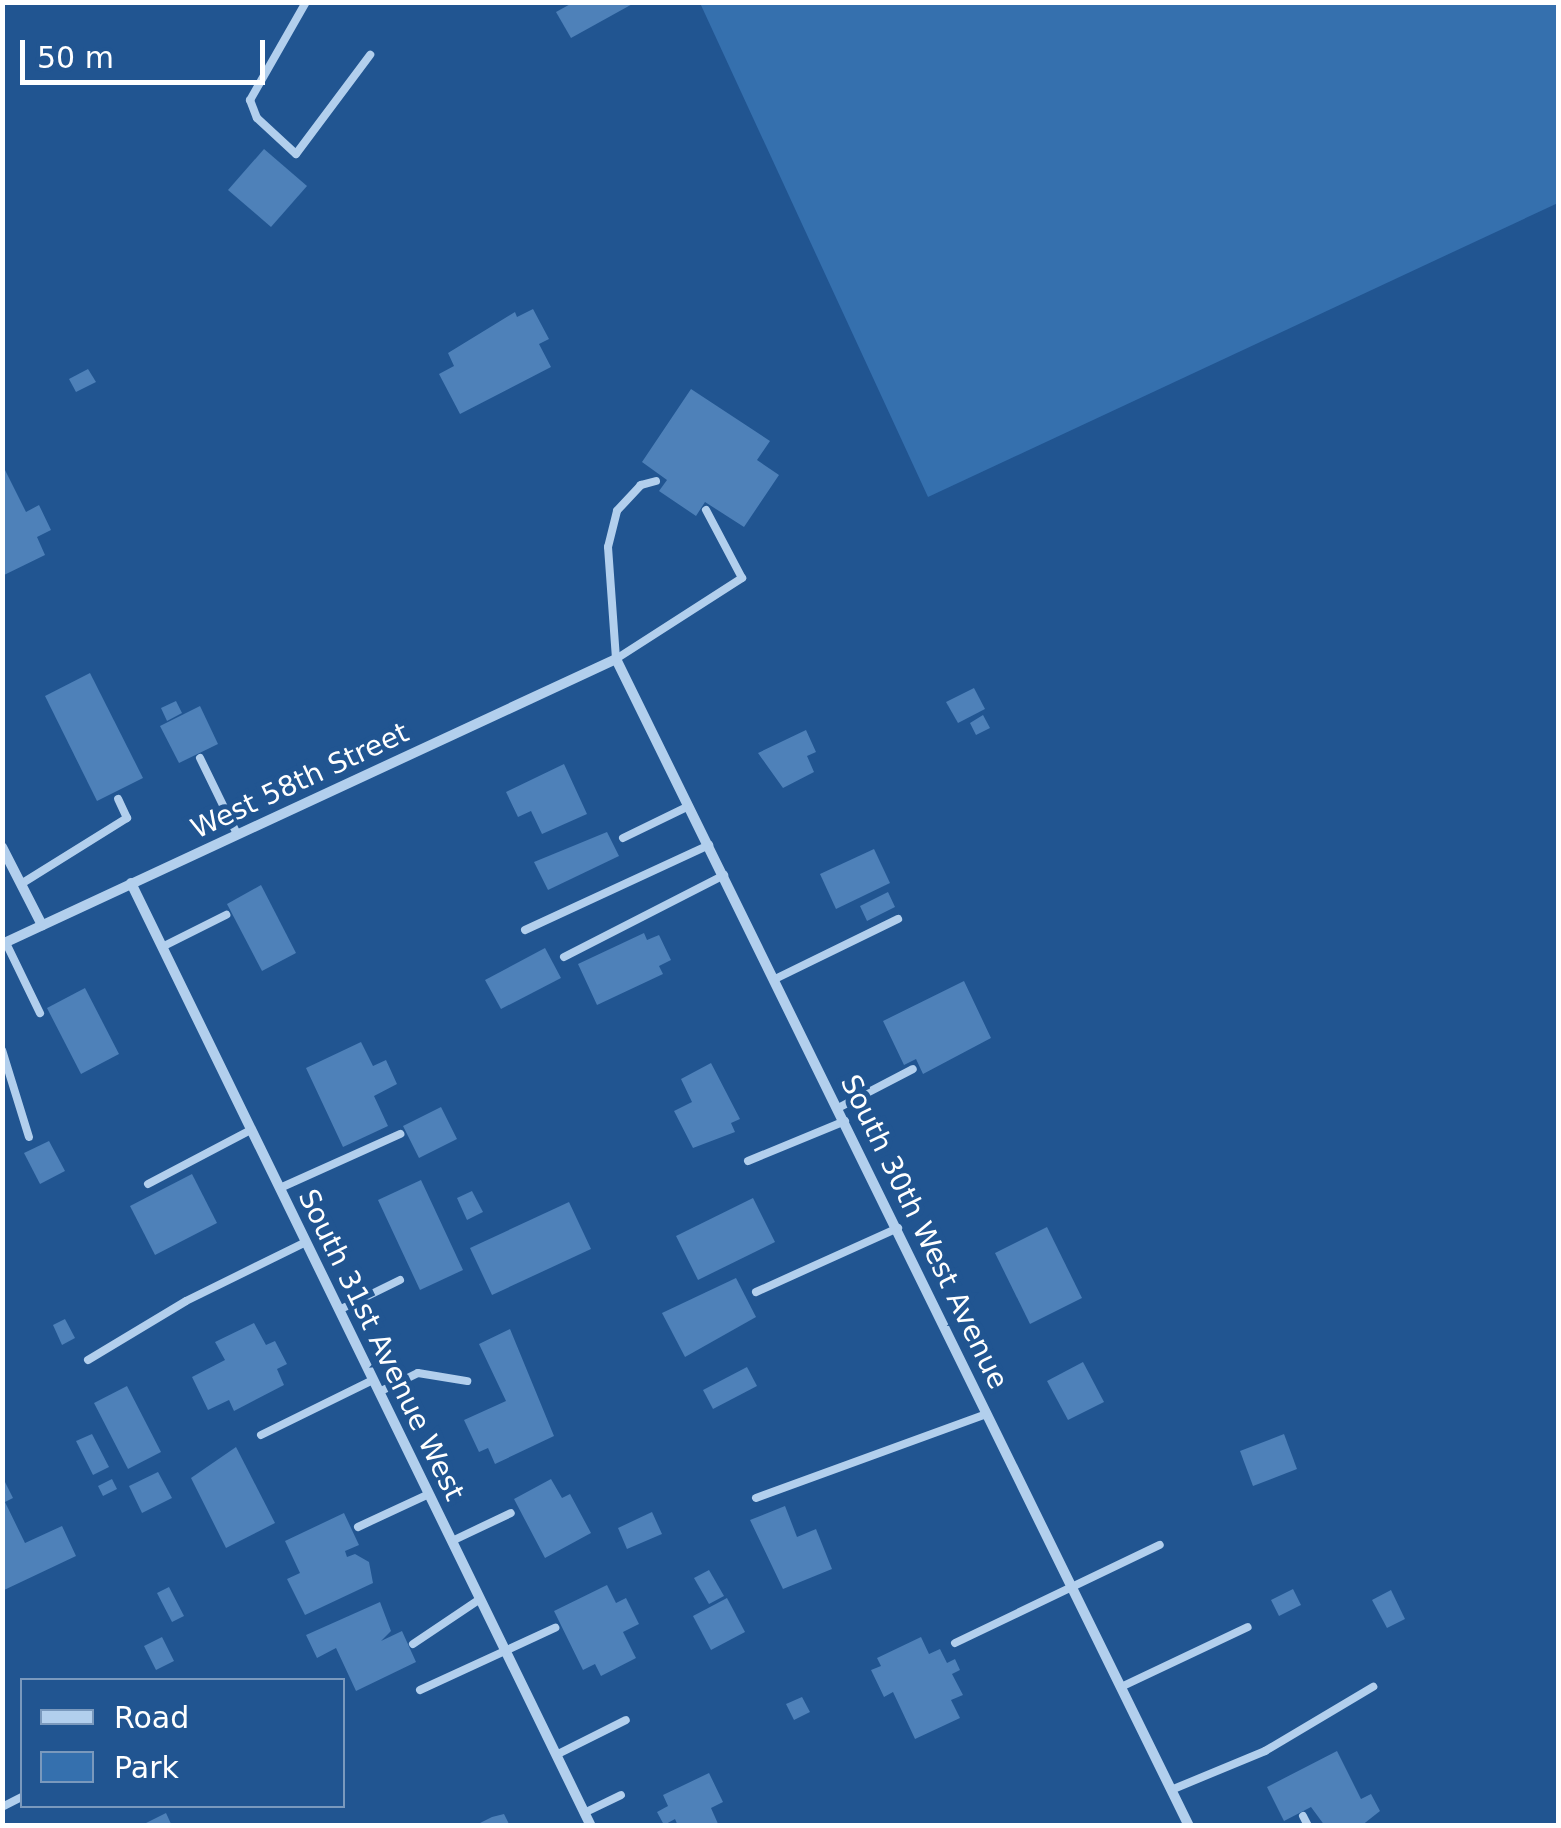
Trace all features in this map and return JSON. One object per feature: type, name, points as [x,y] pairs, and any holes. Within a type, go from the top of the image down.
[{"type":"street","name":"South 30th West Avenue","points":[[616,659],[900,1228],[1189,1826]]},
{"type":"street","name":"West 58th Street","points":[[4,943],[616,659]]},
{"type":"street","points":[[2,847],[42,925]]},
{"type":"street","name":"South 31st Avenue West","points":[[131,884],[591,1826]]},
{"type":"lane","points":[[306,2],[250,100],[258,118],[296,154],[370,55]]},
{"type":"lane","points":[[656,481],[641,485],[618,510],[608,547],[616,659],[742,578],[706,510]]},
{"type":"lane","points":[[200,758],[237,834]]},
{"type":"lane","points":[[22,884],[127,818],[118,799]]},
{"type":"lane","points":[[624,838],[689,806]]},
{"type":"lane","points":[[525,930],[709,845]]},
{"type":"lane","points":[[564,957],[724,875]]},
{"type":"lane","points":[[162,946],[226,915]]},
{"type":"lane","points":[[776,978],[898,919]]},
{"type":"lane","points":[[4,943],[40,1013]]},
{"type":"lane","points":[[2,1050],[29,1137]]},
{"type":"lane","points":[[840,1107],[913,1069]]},
{"type":"lane","points":[[748,1162],[846,1120]]},
{"type":"lane","points":[[148,1184],[252,1130]]},
{"type":"lane","points":[[280,1188],[400,1134]]},
{"type":"lane","points":[[756,1292],[900,1228]]},
{"type":"lane","points":[[88,1360],[186,1302],[306,1242]]},
{"type":"lane","points":[[339,1310],[400,1280]]},
{"type":"lane","points":[[379,1392],[418,1373],[467,1381]]},
{"type":"lane","points":[[261,1435],[373,1380]]},
{"type":"lane","points":[[756,1498],[987,1414]]},
{"type":"lane","points":[[358,1528],[429,1494]]},
{"type":"lane","points":[[452,1542],[511,1513]]},
{"type":"lane","points":[[955,1643],[1160,1545]]},
{"type":"lane","points":[[413,1644],[480,1599]]},
{"type":"lane","points":[[1120,1687],[1248,1627]]},
{"type":"lane","points":[[420,1690],[555,1628]]},
{"type":"lane","points":[[1171,1790],[1265,1751],[1373,1687]]},
{"type":"lane","points":[[556,1755],[626,1720]]},
{"type":"lane","points":[[584,1812],[622,1795]]},
{"type":"lane","points":[[1303,1816],[1308,1826]]},
{"type":"green space","points":[[700,3],[1558,3],[1558,203],[928,497]]},
{"type":"building","points":[[574,2],[636,2],[571,38],[556,12]]},
{"type":"building","points":[[264,149],[307,186],[271,227],[228,190]]},
{"type":"building","points":[[533,309],[549,339],[539,344],[551,367],[460,414],[439,374],[454,366],[448,353],[515,312],[517,317]]},
{"type":"building","points":[[88,369],[96,382],[76,392],[69,379]]},
{"type":"building","points":[[691,389],[770,441],[757,460],[779,475],[744,527],[705,502],[696,516],[659,491],[667,480],[642,462]]},
{"type":"building","points":[[5,470],[26,512],[39,505],[51,530],[37,537],[45,555],[2,576]]},
{"type":"building","points":[[90,673],[143,778],[97,801],[45,696]]},
{"type":"building","points":[[974,688],[985,709],[958,723],[946,702]]},
{"type":"building","points":[[176,701],[182,713],[167,721],[161,708]]},
{"type":"building","points":[[200,706],[218,744],[179,763],[160,726]]},
{"type":"building","points":[[983,715],[990,728],[976,735],[970,723]]},
{"type":"building","points":[[806,730],[816,752],[807,756],[814,772],[783,788],[758,753]]},
{"type":"building","points":[[564,764],[587,814],[542,834],[531,811],[518,817],[506,792]]},
{"type":"building","points":[[607,832],[619,856],[548,890],[534,862]]},
{"type":"building","points":[[874,849],[890,883],[836,909],[820,874]]},
{"type":"building","points":[[261,885],[296,953],[262,971],[227,904]]},
{"type":"building","points":[[888,892],[895,907],[867,921],[860,906]]},
{"type":"building","points":[[644,933],[647,940],[659,935],[671,960],[659,966],[663,974],[597,1005],[578,964]]},
{"type":"building","points":[[545,948],[561,978],[501,1009],[485,980]]},
{"type":"building","points":[[964,981],[991,1038],[923,1074],[916,1059],[904,1065],[883,1021]]},
{"type":"building","points":[[85,988],[119,1054],[81,1074],[47,1008]]},
{"type":"building","points":[[361,1042],[373,1066],[386,1060],[397,1084],[374,1096],[388,1126],[343,1147],[306,1068]]},
{"type":"building","points":[[711,1063],[740,1119],[731,1123],[735,1132],[693,1148],[674,1111],[692,1102],[681,1079]]},
{"type":"building","points":[[441,1107],[457,1139],[419,1158],[403,1126]]},
{"type":"building","points":[[49,1141],[65,1171],[40,1184],[24,1153]]},
{"type":"building","points":[[192,1174],[217,1223],[155,1255],[130,1206]]},
{"type":"building","points":[[421,1180],[463,1270],[420,1290],[378,1200]]},
{"type":"building","points":[[472,1191],[483,1212],[467,1220],[457,1198]]},
{"type":"building","points":[[753,1198],[775,1242],[698,1280],[676,1236]]},
{"type":"building","points":[[569,1202],[591,1249],[492,1295],[470,1248]]},
{"type":"building","points":[[1047,1227],[1082,1298],[1030,1324],[995,1253]]},
{"type":"building","points":[[736,1278],[756,1317],[685,1357],[662,1313]]},
{"type":"building","points":[[65,1319],[75,1338],[62,1345],[53,1325]]},
{"type":"building","points":[[254,1323],[266,1345],[275,1341],[287,1364],[277,1369],[284,1385],[234,1411],[229,1400],[208,1410],[192,1377],[225,1360],[215,1342]]},
{"type":"building","points":[[510,1329],[554,1436],[495,1464],[488,1448],[479,1452],[464,1420],[506,1401],[479,1344]]},
{"type":"building","points":[[1083,1362],[1104,1402],[1068,1420],[1047,1381]]},
{"type":"building","points":[[747,1367],[757,1386],[713,1409],[703,1390]]},
{"type":"building","points":[[127,1386],[161,1452],[128,1469],[94,1403]]},
{"type":"building","points":[[92,1434],[109,1467],[93,1475],[76,1441]]},
{"type":"building","points":[[1284,1434],[1297,1469],[1253,1486],[1240,1451]]},
{"type":"building","points":[[236,1447],[275,1523],[226,1548],[191,1478]]},
{"type":"building","points":[[158,1472],[172,1498],[142,1513],[129,1486]]},
{"type":"building","points":[[2,1476],[13,1498],[5,1502],[25,1543],[62,1526],[76,1556],[2,1591]]},
{"type":"building","points":[[112,1479],[117,1489],[103,1496],[98,1486]]},
{"type":"building","points":[[551,1479],[562,1498],[570,1494],[591,1533],[545,1558],[514,1499]]},
{"type":"building","points":[[785,1506],[797,1537],[816,1529],[832,1569],[783,1589],[750,1520]]},
{"type":"building","points":[[652,1512],[662,1534],[627,1549],[618,1528]]},
{"type":"building","points":[[344,1513],[359,1545],[345,1551],[347,1557],[355,1554],[369,1562],[373,1583],[305,1615],[287,1579],[300,1573],[285,1541]]},
{"type":"building","points":[[709,1570],[724,1596],[709,1604],[694,1578]]},
{"type":"building","points":[[607,1585],[616,1603],[626,1598],[639,1624],[623,1632],[636,1658],[601,1676],[595,1664],[583,1670],[554,1611]]},
{"type":"building","points":[[169,1587],[184,1616],[172,1622],[157,1593]]},
{"type":"building","points":[[1293,1589],[1301,1605],[1279,1616],[1271,1600]]},
{"type":"building","points":[[1391,1590],[1405,1619],[1387,1628],[1372,1600]]},
{"type":"building","points":[[727,1598],[745,1632],[711,1650],[693,1616]]},
{"type":"building","points":[[380,1602],[391,1631],[381,1641],[402,1631],[416,1662],[356,1691],[336,1648],[317,1658],[306,1635]]},
{"type":"building","points":[[162,1637],[174,1661],[156,1670],[144,1646]]},
{"type":"building","points":[[921,1637],[929,1654],[940,1649],[947,1663],[955,1659],[960,1670],[952,1674],[963,1695],[951,1700],[960,1718],[915,1739],[893,1692],[884,1697],[871,1670],[881,1666],[877,1658]]},
{"type":"building","points":[[802,1697],[810,1712],[794,1720],[786,1704]]},
{"type":"building","points":[[1337,1751],[1361,1799],[1371,1794],[1380,1811],[1361,1826],[1325,1826],[1311,1807],[1284,1821],[1267,1787]]},
{"type":"building","points":[[709,1773],[723,1802],[711,1808],[719,1826],[678,1826],[675,1819],[664,1825],[657,1812],[668,1806],[663,1795]]},
{"type":"building","points":[[166,1813],[172,1826],[140,1826]]},
{"type":"building","points":[[504,1814],[510,1826],[474,1826],[492,1817]]}]
